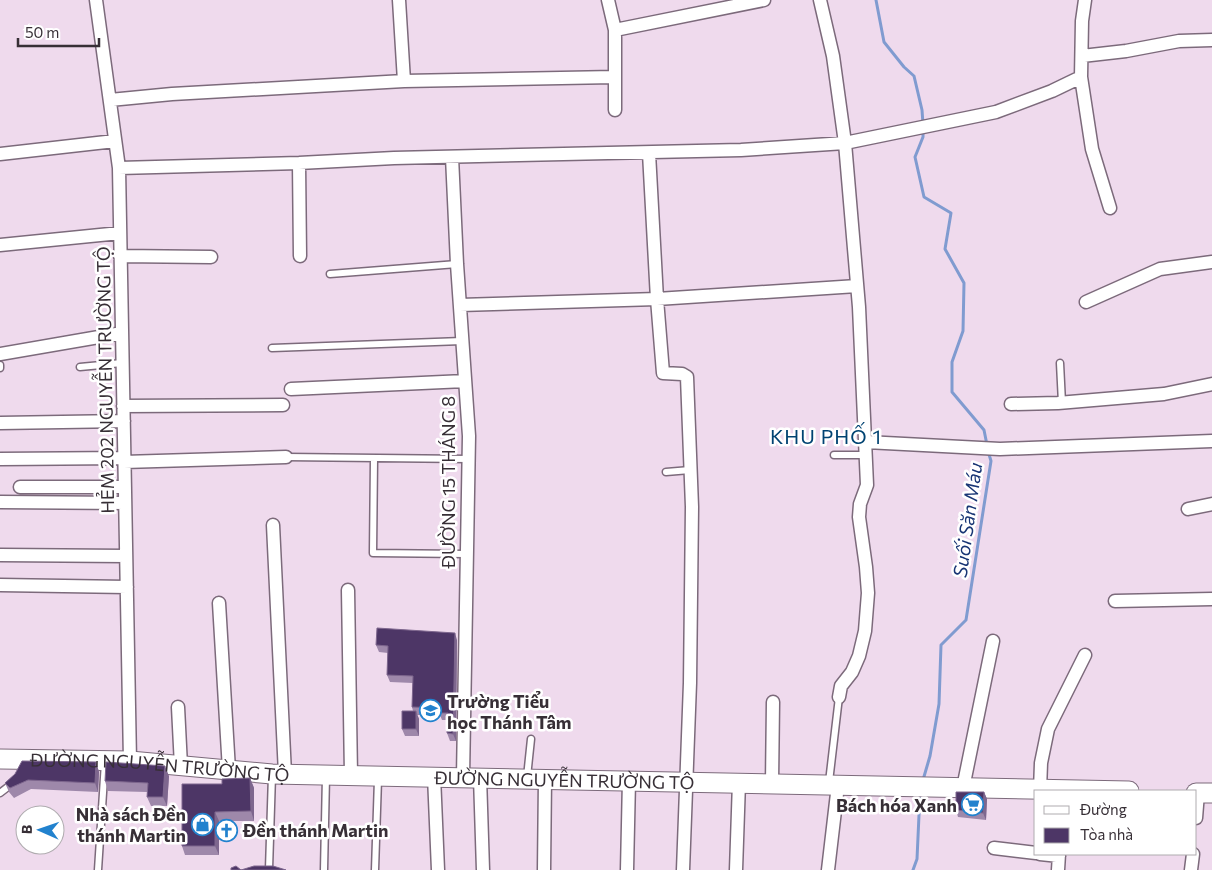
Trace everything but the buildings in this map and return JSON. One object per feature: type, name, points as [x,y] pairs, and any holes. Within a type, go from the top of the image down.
[{"type":"main road","name":"ĐƯỜNG NGUYỄN TRƯỜNG TỘ","points":[[0,759],[22,767],[105,761],[278,774],[738,782],[1040,790]]},
{"type":"street","name":"HẺM 202 NGUYỄN TRƯỜNG TỘ","points":[[96,0],[119,168],[130,762]]},
{"type":"street","points":[[399,0],[404,81]]},
{"type":"street","points":[[608,0],[614,30],[615,110]]},
{"type":"street","points":[[614,30],[764,0]]},
{"type":"street","points":[[820,0],[834,56],[845,143],[857,286],[868,485],[860,504],[859,517],[866,567],[867,613],[859,656],[852,672],[841,686],[839,696]]},
{"type":"street","points":[[1085,0],[1082,21],[1081,77],[1092,149],[1110,208]]},
{"type":"street","points":[[1082,56],[1126,51],[1179,41],[1212,40]]},
{"type":"street","points":[[110,100],[172,94],[404,81],[614,77]]},
{"type":"street","points":[[119,168],[298,164],[394,158],[741,150],[845,143],[996,112],[1052,91],[1081,77]]},
{"type":"street","points":[[0,153],[115,141]]},
{"type":"street","points":[[649,153],[663,373],[682,374],[686,377],[692,507],[690,683],[683,870]]},
{"type":"street","name":"ĐƯỜNG 15 THÁNG 8","points":[[452,157],[469,459],[466,554],[471,777],[483,870]]},
{"type":"street","points":[[298,164],[300,256]]},
{"type":"street","points":[[0,245],[120,233]]},
{"type":"street","points":[[120,256],[211,258]]},
{"type":"street","points":[[1086,302],[1160,269],[1212,262]]},
{"type":"street","points":[[460,305],[657,299],[857,286]]},
{"type":"street","points":[[0,354],[122,333]]},
{"type":"street","points":[[291,389],[465,381]]},
{"type":"street","points":[[1011,404],[1062,403],[1164,394],[1212,384]]},
{"type":"street","points":[[123,406],[282,405]]},
{"type":"street","points":[[0,423],[124,421]]},
{"type":"street","points":[[866,442],[1000,449],[1212,441]]},
{"type":"street","points":[[0,459],[124,460],[286,457]]},
{"type":"street","points":[[20,486],[125,487]]},
{"type":"street","points":[[0,502],[125,503]]},
{"type":"street","points":[[1188,509],[1212,504]]},
{"type":"street","points":[[273,525],[278,774]]},
{"type":"street","points":[[0,555],[126,556]]},
{"type":"street","points":[[0,585],[127,588]]},
{"type":"street","points":[[348,590],[351,775]]},
{"type":"street","points":[[1115,601],[1212,599]]},
{"type":"street","points":[[219,603],[229,770]]},
{"type":"street","points":[[963,788],[993,641]]},
{"type":"street","points":[[1040,790],[1041,763],[1048,729],[1085,655]]},
{"type":"street","points":[[772,783],[773,702]]},
{"type":"street","points":[[178,707],[181,766]]},
{"type":"street","points":[[434,776],[438,870]]},
{"type":"street","points":[[536,778],[544,870]]},
{"type":"street","points":[[627,870],[629,780]]},
{"type":"street","points":[[736,870],[738,782]]},
{"type":"street","points":[[828,870],[833,784]]},
{"type":"street","points":[[1197,814],[1202,793]]},
{"type":"street","points":[[994,848],[1034,853]]},
{"type":"street","points":[[1058,870],[1059,855]]},
{"type":"street","points":[[1191,870],[1193,855]]},
{"type":"lane","points":[[330,274],[457,264]]},
{"type":"lane","points":[[272,348],[462,341]]},
{"type":"lane","points":[[80,367],[122,363]]},
{"type":"lane","points":[[1060,363],[1062,403]]},
{"type":"lane","points":[[834,455],[866,455]]},
{"type":"lane","points":[[286,457],[469,459]]},
{"type":"lane","points":[[374,459],[373,553],[466,554]]},
{"type":"lane","points":[[666,472],[690,470]]},
{"type":"lane","points":[[833,784],[839,696]]},
{"type":"lane","points":[[531,739],[536,778]]},
{"type":"lane","points":[[98,870],[105,761]]},
{"type":"lane","points":[[0,792],[14,782],[22,767]]},
{"type":"lane","points":[[268,869],[278,774]]},
{"type":"lane","points":[[324,870],[326,775]]},
{"type":"lane","points":[[375,870],[378,775]]},
{"type":"waterway","name":"Suối Săn Máu","points":[[876,0],[884,42],[904,67],[914,76],[922,110],[923,124]]},
{"type":"waterway","name":"Suối Săn Máu","points":[[923,130],[923,137],[915,157],[924,197],[951,213],[945,249],[964,283],[963,331],[952,362],[952,392],[984,430],[987,445]]},
{"type":"waterway","name":"Suối Săn Máu","points":[[923,780],[930,756],[939,704],[941,645],[966,620],[991,461],[988,451]]},
{"type":"waterway","name":"Suối Săn Máu","points":[[913,870],[917,859],[920,793]]},
{"type":"place","name":"Trường Tiểu học Thánh Tâm","points":[[431,711]]},
{"type":"place","name":"Bách hóa Xanh","points":[[973,805]]},
{"type":"place","name":"Nhà sách Đền thánh Martin","points":[[202,824]]},
{"type":"place","name":"Đền thánh Martin","points":[[227,830]]},
{"type":"district","name":"KHU PHỐ 1","points":[[826,436]]}]
